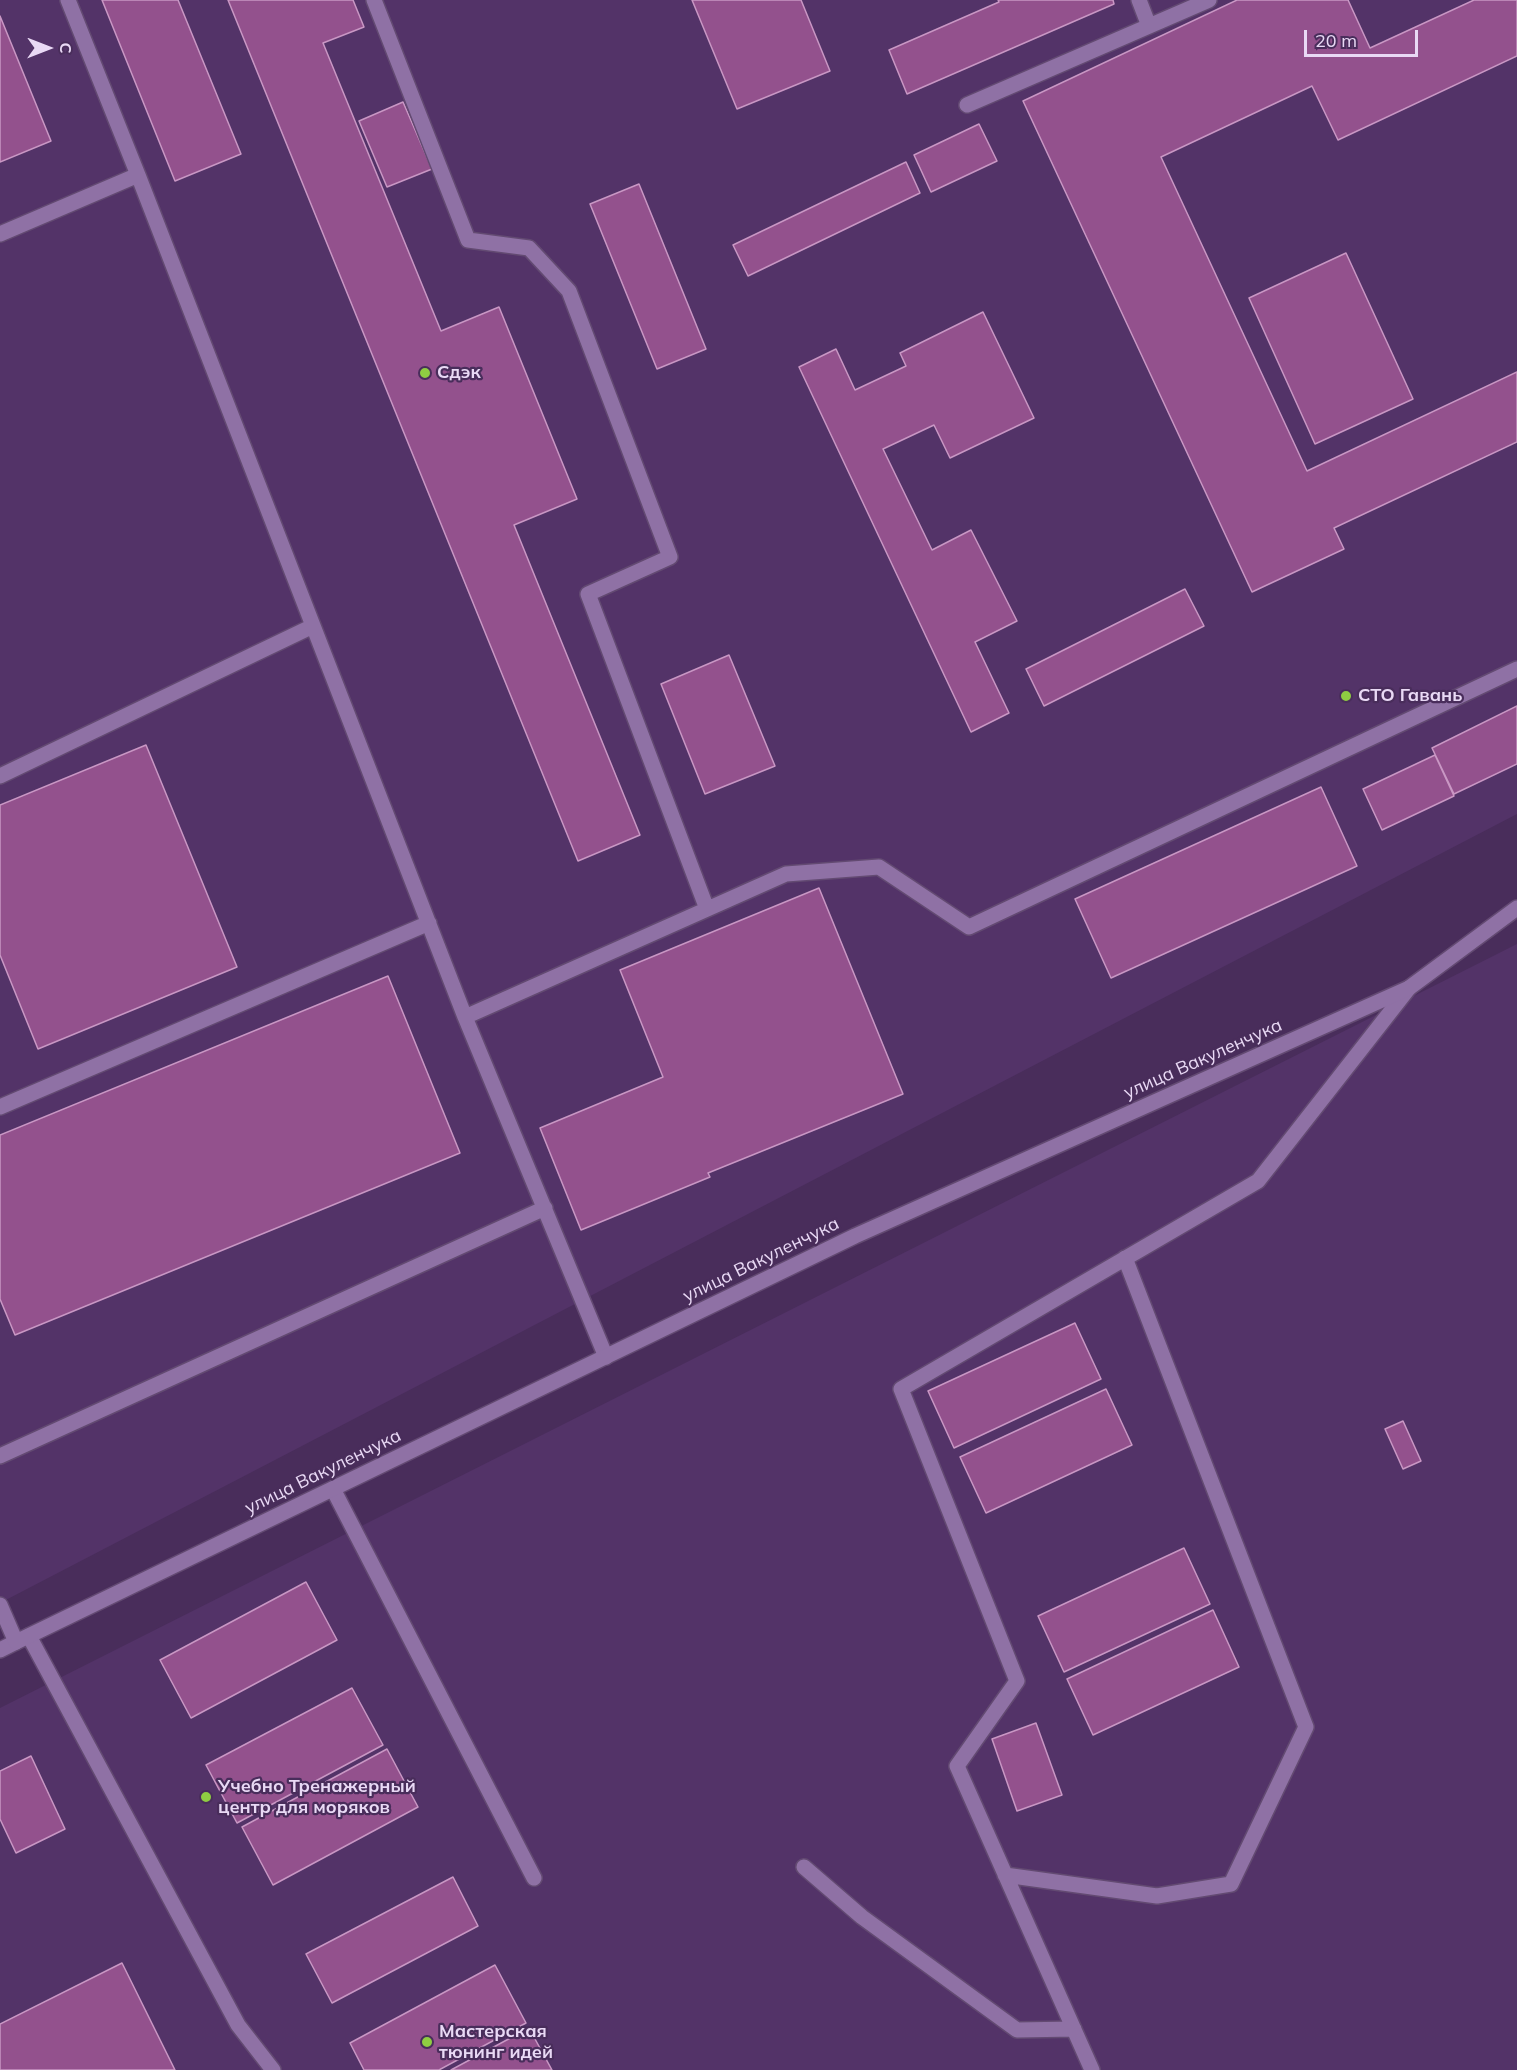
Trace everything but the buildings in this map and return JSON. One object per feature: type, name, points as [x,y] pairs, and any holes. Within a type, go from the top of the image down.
[{"type":"street","points":[[68,0],[465,1017],[606,1357]]},
{"type":"street","points":[[374,0],[468,240],[530,248],[569,291],[670,557],[588,594],[707,909]]},
{"type":"street","points":[[1139,0],[1149,26]]},
{"type":"street","points":[[967,105],[1209,0]]},
{"type":"street","points":[[0,234],[138,176]]},
{"type":"street","points":[[0,776],[313,626]]},
{"type":"street","points":[[465,1017],[786,874],[879,867],[969,927],[1517,669]]},
{"type":"street","name":"улица Вакуленчука","points":[[0,1650],[855,1236],[1410,988],[1517,908]]},
{"type":"street","points":[[0,1107],[429,923]]},
{"type":"street","points":[[1092,2070],[957,1766],[1017,1681],[901,1389],[1258,1180],[1410,988]]},
{"type":"street","points":[[0,1456],[545,1208]]},
{"type":"street","points":[[1005,1875],[1157,1896],[1231,1884],[1306,1727],[1125,1258]]},
{"type":"street","points":[[333,1489],[534,1878]]},
{"type":"street","points":[[0,1605],[22,1639],[238,2025],[273,2070]]},
{"type":"street","points":[[804,1867],[862,1917],[1017,2030],[1074,2029]]},
{"type":"shaded area","points":[[0,0],[1517,0],[1517,814],[0,1603]]},
{"type":"shaded area","points":[[1517,944],[1517,2070],[0,2070],[0,1708]]},
{"type":"place","name":"Сдэк","points":[[425,373]]},
{"type":"place","name":"СТО Гавань","points":[[1346,696]]},
{"type":"place","name":"Учебно Тренажерный центр для моряков","points":[[206,1797]]},
{"type":"place","name":"Мастерская тюнинг идей","points":[[427,2042]]}]
